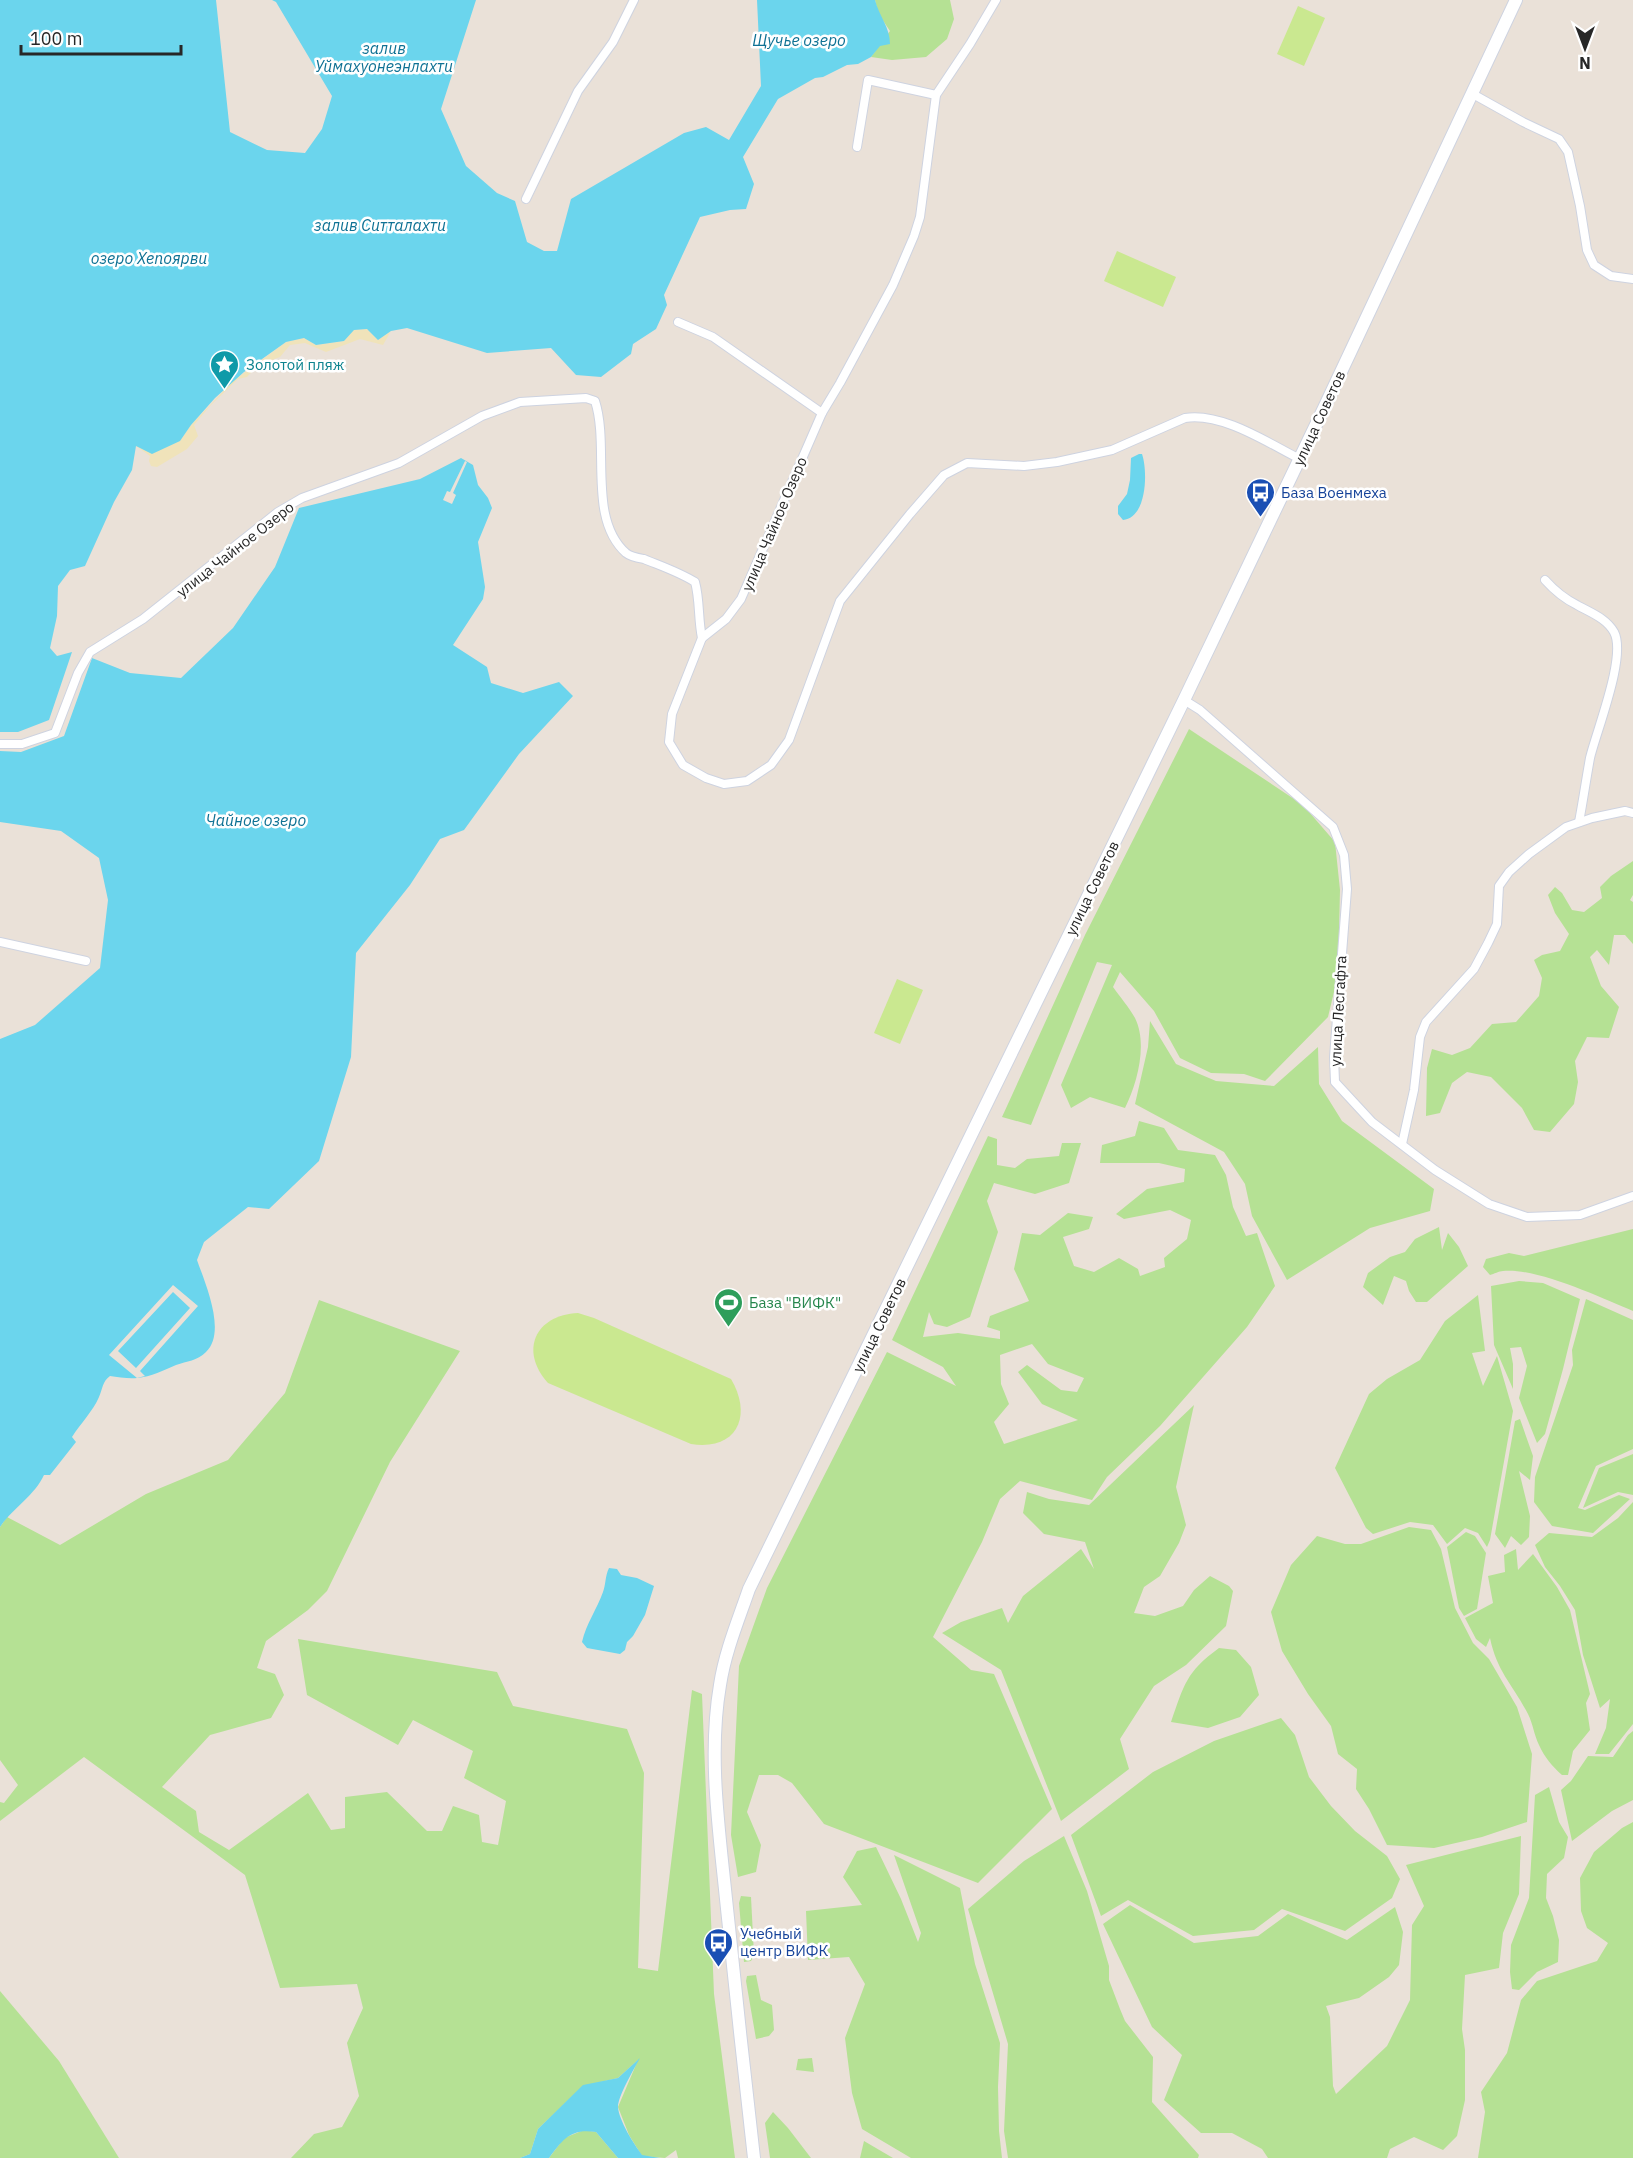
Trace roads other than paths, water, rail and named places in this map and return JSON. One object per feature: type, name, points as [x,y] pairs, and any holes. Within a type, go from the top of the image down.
[{"type":"main road","name":"улица Советов","points":[[754,2158],[722,1858],[717,1789],[716,1718],[720,1685],[730,1641],[749,1589],[1184,700],[1516,0]]},
{"type":"street","points":[[526,199],[578,91],[614,42],[634,0]]},
{"type":"street","name":"улица Чайное Озеро","points":[[0,744],[22,744],[55,733],[78,673],[90,652],[143,620],[278,512],[302,498],[399,463],[482,416],[520,402],[586,398],[595,401],[601,443],[606,522],[627,554],[684,575],[695,582],[699,598],[702,638],[726,619],[741,599],[822,413],[893,285],[920,217],[936,96],[996,0]]},
{"type":"street","points":[[857,147],[868,80],[936,96]]},
{"type":"street","points":[[1471,93],[1558,139],[1568,152],[1587,250],[1594,265],[1611,276],[1633,279]]},
{"type":"street","points":[[678,322],[713,336],[822,413]]},
{"type":"street","points":[[702,638],[672,714],[669,742],[683,765],[706,778],[724,784],[747,781],[771,765],[789,740],[840,601],[910,513],[944,475],[967,463],[1024,465],[1057,462],[1113,450],[1192,417],[1226,423],[1300,459]]},
{"type":"street","points":[[1545,580],[1553,589],[1577,605],[1596,614],[1615,633],[1616,650],[1609,696],[1590,756],[1579,822]]},
{"type":"street","name":"улица Лесгафта","points":[[1184,700],[1200,710],[1333,827],[1344,855],[1347,889],[1334,1057],[1335,1082],[1372,1122],[1435,1170],[1489,1204],[1527,1217],[1580,1215],[1633,1196]]},
{"type":"street","points":[[1402,1144],[1414,1090],[1420,1038],[1426,1022],[1479,961],[1497,924],[1499,886],[1509,872],[1529,854],[1566,827],[1592,818],[1625,811],[1633,813]]},
{"type":"street","points":[[0,942],[86,961]]},
{"type":"water","name":"озеро Хепоярви","points":[[0,0],[216,0],[230,132],[267,150],[305,153],[322,129],[332,96],[276,2],[272,0],[476,0],[441,109],[466,166],[497,193],[515,201],[527,242],[544,251],[557,251],[571,199],[684,133],[706,127],[729,140],[761,86],[757,0],[875,0],[888,32],[890,44],[880,46],[871,57],[858,64],[847,65],[823,77],[815,78],[778,99],[743,157],[754,184],[746,209],[700,217],[664,295],[667,305],[656,329],[633,344],[631,354],[601,377],[576,375],[551,348],[487,353],[407,328],[391,331],[378,340],[367,329],[354,330],[344,341],[316,345],[304,338],[286,342],[244,372],[215,398],[180,441],[152,454],[136,446],[132,470],[114,502],[85,566],[70,570],[58,586],[57,616],[50,648],[57,656],[72,652],[49,720],[18,732],[0,732]]},
{"type":"water","points":[[1142,454],[1144,462],[1144,493],[1137,511],[1131,517],[1123,520],[1118,514],[1118,506],[1127,494],[1131,458]]},
{"type":"water","name":"Чайное озеро","points":[[461,458],[473,465],[478,485],[492,508],[478,542],[485,587],[483,599],[453,645],[487,667],[491,683],[523,693],[559,682],[573,696],[519,754],[464,830],[440,839],[410,885],[356,953],[351,1057],[319,1161],[269,1209],[248,1207],[204,1242],[197,1260],[209,1294],[214,1320],[215,1332],[206,1352],[195,1359],[147,1376],[131,1378],[110,1376],[107,1378],[94,1407],[72,1437],[76,1442],[50,1475],[44,1475],[35,1489],[0,1527],[0,1039],[35,1025],[100,968],[108,900],[99,858],[61,831],[0,822],[0,751],[21,752],[64,736],[92,658],[130,673],[181,678],[233,628],[275,567],[299,508],[420,479]]},
{"type":"water","points":[[609,1568],[617,1569],[621,1575],[637,1578],[654,1586],[645,1615],[627,1642],[625,1650],[620,1654],[587,1648],[582,1642],[603,1592]]},
{"type":"water","points":[[640,2058],[621,2096],[619,2113],[627,2132],[642,2155],[660,2158],[618,2158],[596,2132],[587,2131],[568,2136],[549,2158],[520,2158],[530,2154],[538,2129],[583,2085],[618,2078]]},
{"type":"place","name":"Золотой пляж","points":[[225,390]]},
{"type":"place","name":"База Военмеха","points":[[1260,518]]},
{"type":"place","name":"База \"ВИФК\"","points":[[728,1328]]},
{"type":"place","name":"Учебный центр ВИФК","points":[[719,1968]]},
{"type":"water label","name":"Щучье озеро","points":[[799,40]]},
{"type":"water label","name":"залив Уймахуонеэнлахти","points":[[384,57]]},
{"type":"water label","name":"залив Ситталахти","points":[[380,225]]}]
